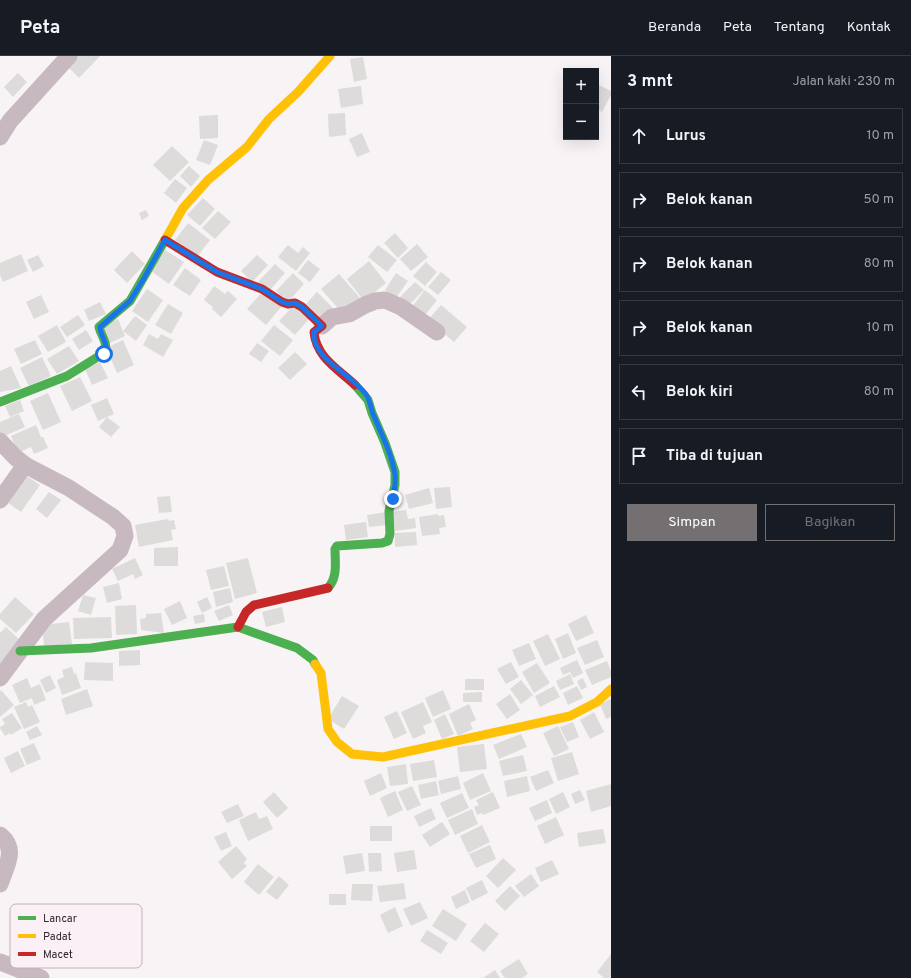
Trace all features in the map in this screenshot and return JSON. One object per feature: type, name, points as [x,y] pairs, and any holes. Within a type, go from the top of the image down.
[{"type":"street","points":[[0,137],[10,121],[69,56]]},
{"type":"street","points":[[0,402],[67,376],[104,354],[106,345],[100,327],[130,301],[184,208],[226,163],[247,147],[269,118],[298,92],[330,56]]},
{"type":"street","points":[[165,240],[217,272],[262,289],[282,302],[288,304],[295,303],[302,307],[322,326]]},
{"type":"street","points":[[238,627],[246,612],[254,605],[328,588],[334,578],[335,549],[337,546],[345,544],[381,545],[388,541],[391,536],[389,511],[393,499],[395,475],[386,444],[372,412],[368,397],[357,385],[342,374],[316,346],[313,339],[314,332],[332,317],[349,314],[364,305],[375,301],[385,300],[401,307],[437,332]]},
{"type":"street","points":[[0,442],[15,458],[25,465],[69,488],[113,517],[123,526],[125,536],[120,550],[44,619],[0,678]]},
{"type":"street","points":[[0,500],[25,465]]},
{"type":"street","points":[[20,651],[91,648],[238,627],[297,648],[313,660],[321,673],[328,729],[338,742],[352,754],[363,756],[383,757],[570,716],[597,702],[611,689]]},
{"type":"street","points":[[0,836],[6,840],[10,848],[10,856],[0,884]]},
{"type":"street","points":[[0,962],[10,966]]},
{"type":"street","points":[[15,968],[41,978]]},
{"type":"building","points":[[71,56],[100,56],[79,78],[64,63]]},
{"type":"building","points":[[363,57],[367,79],[354,82],[350,59]]},
{"type":"building","points":[[18,73],[27,82],[13,97],[4,87]]},
{"type":"building","points":[[599,85],[611,91],[611,95],[602,112],[599,110]]},
{"type":"building","points":[[361,86],[363,104],[341,108],[338,89]]},
{"type":"building","points":[[345,113],[346,135],[329,137],[328,114]]},
{"type":"building","points":[[218,115],[218,138],[200,139],[199,116]]},
{"type":"building","points":[[362,133],[370,152],[357,157],[349,139]]},
{"type":"building","points":[[204,140],[218,145],[210,165],[196,160]]},
{"type":"building","points":[[172,146],[189,162],[170,181],[153,165]]},
{"type":"building","points":[[189,166],[200,176],[191,187],[180,176]]},
{"type":"building","points":[[175,179],[187,188],[176,203],[164,193]]},
{"type":"building","points":[[203,198],[215,209],[200,226],[187,215]]},
{"type":"building","points":[[146,210],[149,216],[142,220],[139,213]]},
{"type":"building","points":[[218,211],[231,222],[215,239],[202,228]]},
{"type":"building","points":[[188,223],[210,240],[197,257],[175,240]]},
{"type":"building","points":[[395,233],[408,248],[398,258],[384,243]]},
{"type":"building","points":[[417,244],[428,257],[411,271],[400,259]]},
{"type":"building","points":[[288,245],[298,253],[303,247],[310,253],[296,271],[278,257]]},
{"type":"building","points":[[378,245],[397,260],[387,272],[368,257]]},
{"type":"building","points":[[165,250],[184,262],[169,284],[151,271]]},
{"type":"building","points":[[132,251],[145,264],[127,283],[114,270]]},
{"type":"building","points":[[21,254],[28,271],[3,282],[0,275],[0,263]]},
{"type":"building","points":[[38,255],[44,266],[33,272],[27,260]]},
{"type":"building","points":[[257,255],[268,265],[252,282],[241,271]]},
{"type":"building","points":[[308,260],[320,269],[310,282],[298,273]]},
{"type":"building","points":[[369,261],[386,283],[364,301],[347,279]]},
{"type":"building","points":[[426,262],[437,272],[425,286],[413,276]]},
{"type":"building","points":[[275,264],[285,273],[269,291],[258,282]]},
{"type":"building","points":[[185,268],[201,280],[190,296],[173,285]]},
{"type":"building","points":[[441,272],[451,280],[438,295],[428,287]]},
{"type":"building","points":[[293,273],[304,284],[288,302],[276,291]]},
{"type":"building","points":[[396,273],[408,281],[396,298],[385,290]]},
{"type":"building","points":[[339,274],[361,299],[343,314],[321,289]]},
{"type":"building","points":[[415,282],[424,290],[406,308],[397,300]]},
{"type":"building","points":[[214,286],[225,294],[228,291],[237,299],[221,317],[212,309],[213,307],[204,300]]},
{"type":"building","points":[[147,289],[163,300],[148,322],[132,311]]},
{"type":"building","points":[[425,290],[437,300],[421,320],[409,311]]},
{"type":"building","points":[[263,291],[281,307],[266,325],[247,309]]},
{"type":"building","points":[[317,292],[333,308],[319,321],[304,306]]},
{"type":"building","points":[[41,295],[49,312],[34,319],[26,302]]},
{"type":"building","points":[[100,302],[106,314],[89,321],[84,310]]},
{"type":"building","points":[[168,304],[183,313],[171,334],[155,325]]},
{"type":"building","points":[[441,305],[467,327],[454,342],[428,320]]},
{"type":"building","points":[[293,306],[309,319],[295,335],[279,321]]},
{"type":"building","points":[[78,315],[85,325],[67,337],[60,327]]},
{"type":"building","points":[[135,316],[147,325],[136,341],[123,331]]},
{"type":"building","points":[[118,319],[125,336],[108,344],[100,327]]},
{"type":"building","points":[[57,325],[66,342],[48,352],[38,336]]},
{"type":"building","points":[[274,325],[293,340],[280,356],[261,341]]},
{"type":"building","points":[[86,330],[93,341],[79,350],[72,339]]},
{"type":"building","points":[[149,334],[158,339],[161,334],[173,340],[163,357],[143,345]]},
{"type":"building","points":[[35,340],[42,354],[21,364],[14,349]]},
{"type":"building","points":[[123,340],[134,365],[117,373],[106,348]]},
{"type":"building","points":[[257,343],[269,351],[261,362],[249,354]]},
{"type":"building","points":[[69,346],[79,361],[57,374],[47,359]]},
{"type":"building","points":[[295,352],[307,364],[290,380],[278,368]]},
{"type":"building","points":[[42,357],[51,376],[29,386],[20,368]]},
{"type":"building","points":[[100,362],[108,378],[92,385],[85,369]]},
{"type":"building","points":[[11,366],[21,388],[0,392],[0,371]]},
{"type":"building","points":[[80,377],[92,401],[72,411],[60,386]]},
{"type":"building","points":[[48,393],[61,422],[43,430],[30,401]]},
{"type":"building","points":[[107,398],[114,414],[98,421],[91,405]]},
{"type":"building","points":[[20,400],[24,411],[10,417],[5,406]]},
{"type":"building","points":[[19,414],[25,427],[2,437],[0,433],[0,422]]},
{"type":"building","points":[[107,417],[120,427],[111,437],[99,427]]},
{"type":"building","points":[[36,425],[48,448],[34,454],[31,447],[18,453],[11,436]]},
{"type":"building","points":[[22,473],[40,485],[21,512],[4,500]]},
{"type":"building","points":[[450,487],[452,507],[436,509],[434,488]]},
{"type":"building","points":[[429,488],[433,503],[409,509],[405,495]]},
{"type":"building","points":[[49,492],[61,500],[47,518],[36,509]]},
{"type":"building","points":[[170,496],[172,512],[159,513],[157,497]]},
{"type":"building","points":[[406,510],[408,519],[415,518],[416,528],[395,531],[393,512]]},
{"type":"building","points":[[386,512],[388,525],[369,527],[367,515]]},
{"type":"building","points":[[438,514],[438,516],[444,515],[446,527],[439,528],[440,534],[422,536],[419,517]]},
{"type":"building","points":[[168,519],[169,521],[174,520],[176,529],[171,530],[173,540],[139,547],[135,525]]},
{"type":"building","points":[[366,522],[368,537],[346,540],[344,525]]},
{"type":"building","points":[[416,532],[417,545],[395,547],[395,533]]},
{"type":"building","points":[[178,547],[178,566],[154,566],[154,548]]},
{"type":"building","points":[[135,558],[143,575],[135,579],[133,574],[118,581],[112,569]]},
{"type":"building","points":[[248,558],[257,593],[235,599],[226,563]]},
{"type":"building","points":[[224,566],[229,586],[211,590],[206,570]]},
{"type":"building","points":[[119,583],[122,599],[107,603],[103,587]]},
{"type":"building","points":[[230,588],[233,602],[216,607],[213,592]]},
{"type":"building","points":[[83,595],[96,598],[91,615],[78,611]]},
{"type":"building","points":[[15,597],[34,614],[16,633],[0,619],[0,614]]},
{"type":"building","points":[[207,597],[212,608],[202,613],[197,602]]},
{"type":"building","points":[[180,601],[187,618],[172,625],[164,609]]},
{"type":"building","points":[[136,605],[137,634],[116,635],[115,606]]},
{"type":"building","points":[[229,605],[233,615],[219,621],[214,611]]},
{"type":"building","points":[[282,607],[285,622],[266,627],[262,612]]},
{"type":"building","points":[[161,613],[164,633],[141,630],[140,619],[146,618],[146,614]]},
{"type":"building","points":[[204,614],[205,622],[195,624],[193,616]]},
{"type":"building","points":[[586,615],[594,633],[576,641],[568,624]]},
{"type":"building","points":[[111,617],[112,638],[74,639],[73,618]]},
{"type":"building","points":[[69,622],[72,644],[44,646],[42,625]]},
{"type":"building","points":[[6,627],[21,641],[0,664],[0,633]]},
{"type":"building","points":[[568,633],[576,653],[563,659],[555,639]]},
{"type":"building","points":[[548,634],[560,659],[545,666],[533,641]]},
{"type":"building","points":[[597,640],[604,657],[585,665],[577,648]]},
{"type":"building","points":[[529,643],[536,659],[519,666],[512,650]]},
{"type":"building","points":[[140,650],[140,665],[119,666],[119,651]]},
{"type":"building","points":[[577,660],[583,673],[573,678],[570,672],[563,675],[560,668]]},
{"type":"building","points":[[607,661],[611,671],[611,677],[592,685],[585,670]]},
{"type":"building","points":[[85,662],[113,663],[113,681],[84,680]]},
{"type":"building","points":[[511,662],[519,677],[506,684],[497,669]]},
{"type":"building","points":[[537,663],[550,683],[534,693],[522,672]]},
{"type":"building","points":[[72,667],[74,674],[76,673],[81,688],[62,695],[57,680],[64,677],[62,670]]},
{"type":"building","points":[[570,674],[574,684],[560,690],[556,681]]},
{"type":"building","points":[[50,675],[56,688],[46,693],[40,680]]},
{"type":"building","points":[[27,678],[31,688],[40,684],[46,700],[34,705],[32,698],[20,703],[12,685]]},
{"type":"building","points":[[583,678],[587,687],[581,690],[577,681]]},
{"type":"building","points":[[465,679],[484,679],[484,690],[465,690]]},
{"type":"building","points":[[521,680],[533,695],[521,704],[510,689]]},
{"type":"building","points":[[554,686],[560,697],[540,707],[535,696]]},
{"type":"building","points":[[577,686],[583,698],[568,705],[563,693]]},
{"type":"building","points":[[87,689],[93,706],[66,715],[61,699]]},
{"type":"building","points":[[1,690],[14,705],[0,717],[0,692]]},
{"type":"building","points":[[443,690],[451,709],[433,717],[425,698]]},
{"type":"building","points":[[482,692],[482,702],[463,702],[463,693]]},
{"type":"building","points":[[510,694],[520,710],[507,719],[496,704]]},
{"type":"building","points":[[342,696],[359,706],[344,729],[328,719]]},
{"type":"building","points":[[611,699],[611,717],[606,719],[600,704]]},
{"type":"building","points":[[26,702],[28,707],[32,705],[40,722],[24,729],[14,707]]},
{"type":"building","points":[[423,702],[432,722],[423,726],[426,733],[413,739],[401,712]]},
{"type":"building","points":[[469,704],[476,720],[470,723],[473,729],[458,736],[449,714]]},
{"type":"building","points":[[397,711],[407,733],[394,739],[384,717]]},
{"type":"building","points":[[594,712],[604,732],[590,739],[580,720]]},
{"type":"building","points":[[12,713],[22,728],[11,735],[10,733],[5,736],[0,728],[5,724],[2,719]]},
{"type":"building","points":[[445,714],[454,734],[442,739],[434,720]]},
{"type":"building","points":[[573,722],[579,737],[567,742],[560,727]]},
{"type":"building","points":[[37,726],[42,735],[30,740],[26,732]]},
{"type":"building","points":[[558,726],[569,749],[554,756],[543,733]]},
{"type":"building","points":[[521,734],[527,747],[499,759],[493,745]]},
{"type":"building","points":[[34,743],[41,759],[27,765],[20,749]]},
{"type":"building","points":[[484,744],[487,769],[460,772],[457,747]]},
{"type":"building","points":[[18,751],[25,766],[11,773],[4,758]]},
{"type":"building","points":[[572,752],[579,774],[558,781],[551,758]]},
{"type":"building","points":[[523,755],[527,771],[503,776],[499,761]]},
{"type":"building","points":[[434,760],[437,777],[413,781],[410,764]]},
{"type":"building","points":[[406,764],[408,784],[390,786],[387,767]]},
{"type":"building","points":[[548,770],[554,783],[536,791],[530,777]]},
{"type":"building","points":[[381,773],[387,788],[370,796],[364,781]]},
{"type":"building","points":[[483,773],[491,791],[470,800],[463,783]]},
{"type":"building","points":[[458,776],[461,789],[441,794],[438,781]]},
{"type":"building","points":[[527,776],[530,791],[507,797],[504,781]]},
{"type":"building","points":[[436,781],[439,795],[421,799],[418,785]]},
{"type":"building","points":[[611,784],[611,806],[591,812],[586,791]]},
{"type":"building","points":[[412,786],[421,805],[407,811],[398,792]]},
{"type":"building","points":[[580,790],[585,800],[575,804],[571,794]]},
{"type":"building","points":[[395,791],[403,810],[388,817],[380,798]]},
{"type":"building","points":[[274,792],[288,808],[277,818],[263,802]]},
{"type":"building","points":[[493,792],[500,808],[483,815],[482,813],[477,815],[474,807],[479,805],[476,800]]},
{"type":"building","points":[[563,792],[570,807],[556,814],[549,799]]},
{"type":"building","points":[[462,793],[469,808],[447,818],[440,803]]},
{"type":"building","points":[[547,800],[552,813],[535,821],[529,808]]},
{"type":"building","points":[[238,804],[244,816],[227,823],[221,812]]},
{"type":"building","points":[[431,808],[436,819],[419,827],[414,816]]},
{"type":"building","points":[[472,809],[478,824],[455,835],[448,820]]},
{"type":"building","points":[[256,812],[259,819],[267,816],[273,829],[248,841],[239,820]]},
{"type":"building","points":[[556,817],[564,835],[545,844],[537,826]]},
{"type":"building","points":[[442,822],[450,834],[430,847],[422,835]]},
{"type":"building","points":[[482,825],[490,842],[468,853],[460,836]]},
{"type":"building","points":[[370,826],[392,826],[392,841],[370,841]]},
{"type":"building","points":[[603,829],[606,843],[579,847],[577,833]]},
{"type":"building","points":[[226,832],[232,846],[221,851],[214,837]]},
{"type":"building","points":[[490,845],[496,859],[476,868],[469,854]]},
{"type":"building","points":[[236,846],[247,859],[244,863],[247,866],[232,879],[218,862]]},
{"type":"building","points":[[414,850],[417,869],[397,872],[394,853]]},
{"type":"building","points":[[362,853],[365,871],[346,874],[343,856]]},
{"type":"building","points":[[368,853],[381,853],[382,871],[369,872]]},
{"type":"building","points":[[503,858],[516,870],[498,888],[486,876]]},
{"type":"building","points":[[552,860],[559,874],[541,882],[535,868]]},
{"type":"building","points":[[258,864],[274,877],[259,895],[244,882]]},
{"type":"building","points":[[531,874],[539,886],[524,897],[515,886]]},
{"type":"building","points":[[279,876],[289,885],[277,900],[266,892]]},
{"type":"building","points":[[482,880],[488,893],[472,901],[466,888]]},
{"type":"building","points":[[404,883],[406,899],[380,902],[377,886]]},
{"type":"building","points":[[352,884],[373,884],[372,901],[351,900]]},
{"type":"building","points":[[510,886],[520,896],[505,911],[495,901]]},
{"type":"building","points":[[465,890],[470,902],[456,909],[451,897]]},
{"type":"building","points":[[329,894],[346,894],[346,905],[329,905]]},
{"type":"building","points":[[420,902],[428,918],[411,926],[403,909]]},
{"type":"building","points":[[395,907],[403,926],[388,933],[380,915]]},
{"type":"building","points":[[443,909],[467,924],[456,941],[432,926]]},
{"type":"building","points":[[485,923],[499,934],[484,952],[470,941]]},
{"type":"building","points":[[427,930],[448,943],[441,954],[420,941]]},
{"type":"building","points":[[611,954],[611,976],[610,978],[604,978],[597,972]]},
{"type":"building","points":[[519,959],[528,974],[522,978],[505,978],[500,971]]},
{"type":"building","points":[[495,970],[500,978],[483,978]]},
{"type":"traffic: fast","points":[[0,402],[67,376],[104,353],[106,346],[99,327],[130,301],[165,240]]},
{"type":"traffic: fast","points":[[328,588],[335,574],[335,549],[337,546],[382,543],[388,541],[390,534],[389,511],[395,485],[395,472],[368,400],[355,385]]},
{"type":"traffic: fast","points":[[20,651],[91,648],[238,627],[297,648],[313,660],[315,664]]},
{"type":"traffic: slow","points":[[165,240],[183,208],[208,180],[247,147],[269,119],[298,92],[330,56]]},
{"type":"traffic: slow","points":[[315,664],[321,673],[328,729],[337,742],[352,754],[383,757],[570,716],[597,702],[611,689]]},
{"type":"traffic: jam","points":[[165,240],[217,272],[262,289],[282,302],[288,304],[295,303],[302,307],[322,326],[314,332],[316,341],[323,356],[355,385]]},
{"type":"traffic: jam","points":[[238,627],[246,612],[254,605],[328,588]]},
{"type":"route","points":[[104,354],[106,345],[99,329],[101,325],[130,301],[165,240],[217,272],[262,289],[282,302],[288,304],[295,303],[302,307],[322,326],[314,332],[313,339],[316,346],[342,374],[357,385],[368,397],[372,412],[386,444],[395,475],[393,499]]}]
